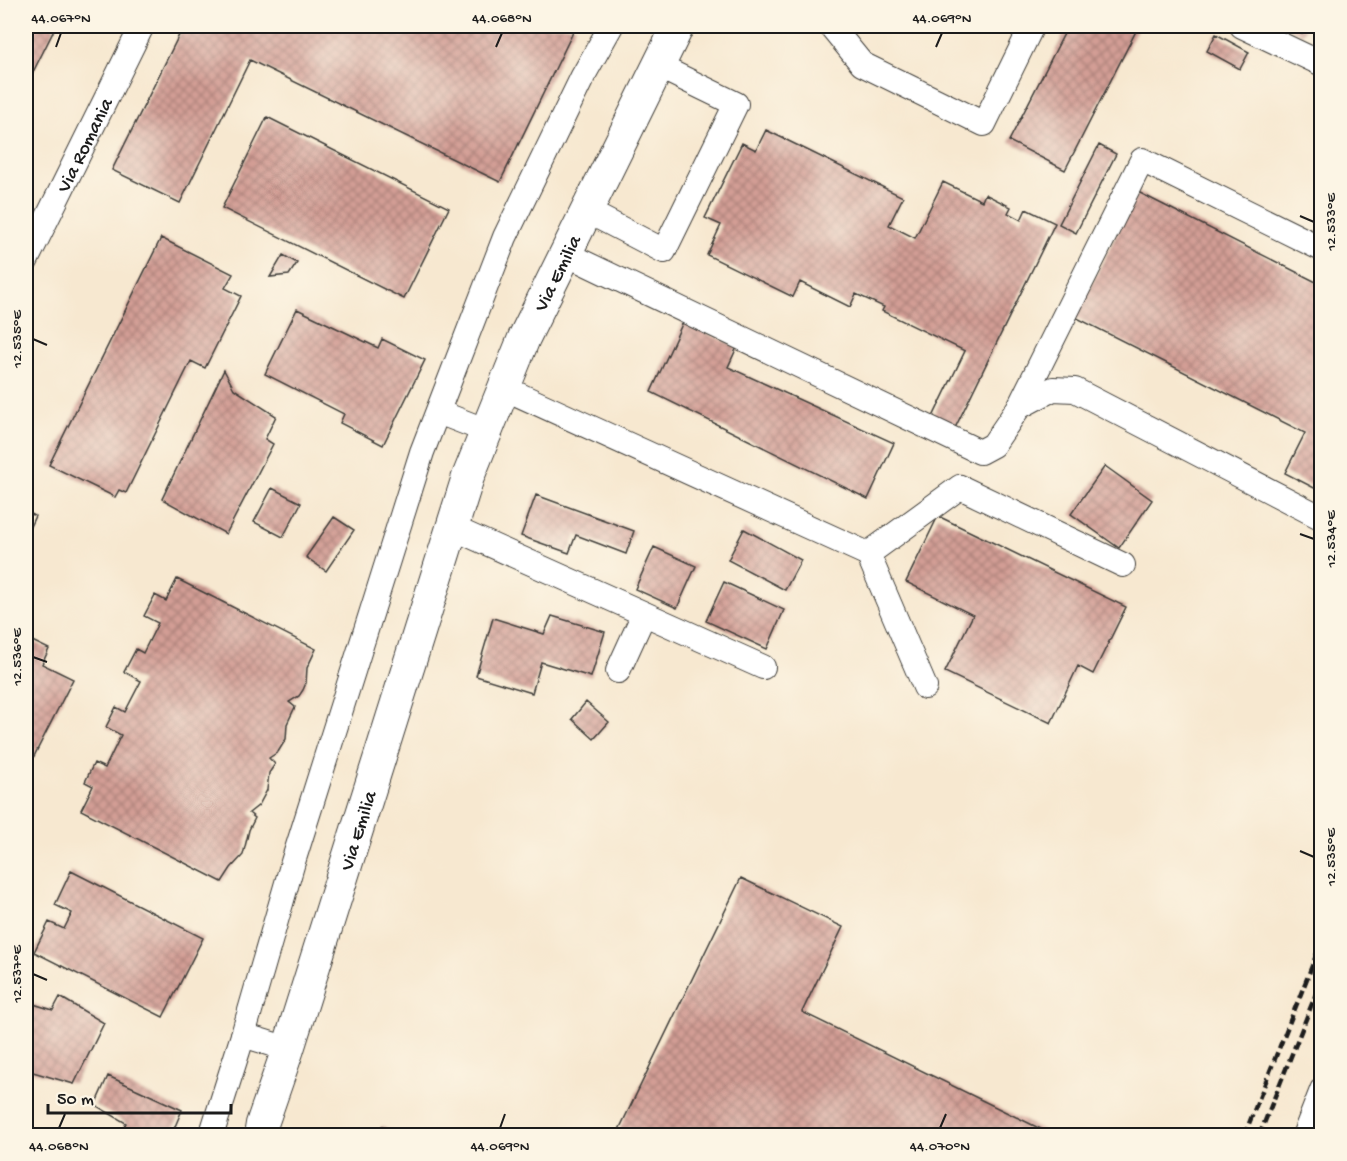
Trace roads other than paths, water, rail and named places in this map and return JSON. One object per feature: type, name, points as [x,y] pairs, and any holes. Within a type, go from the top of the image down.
[{"type":"main road","name":"Via Emilia","points":[[260,1134],[468,477],[524,338],[678,26]]},
{"type":"street","name":"Via Romania","points":[[26,261],[141,26]]},
{"type":"street","points":[[211,1136],[296,851],[422,452],[505,237],[583,76],[611,26]]},
{"type":"street","points":[[831,26],[862,64],[984,124],[1032,26]]},
{"type":"street","points":[[1242,26],[1322,64]]},
{"type":"street","points":[[587,211],[664,251],[726,125],[736,104],[658,66]]},
{"type":"street","points":[[567,254],[980,452],[993,445],[1019,408],[1142,160],[1322,249]]},
{"type":"street","points":[[504,388],[868,554],[925,687]]},
{"type":"street","points":[[1019,408],[1053,389],[1075,390],[1322,518]]},
{"type":"street","points":[[438,412],[487,431]]},
{"type":"street","points":[[868,554],[960,487],[1123,565]]},
{"type":"street","points":[[453,528],[763,667]]},
{"type":"street","points":[[618,671],[644,614]]},
{"type":"street","points":[[243,1035],[288,1049]]},
{"type":"street","points":[[1304,1136],[1320,1099]]},
{"type":"railway","points":[[1244,1136],[1322,941]]},
{"type":"railway","points":[[1259,1136],[1322,979]]}]
